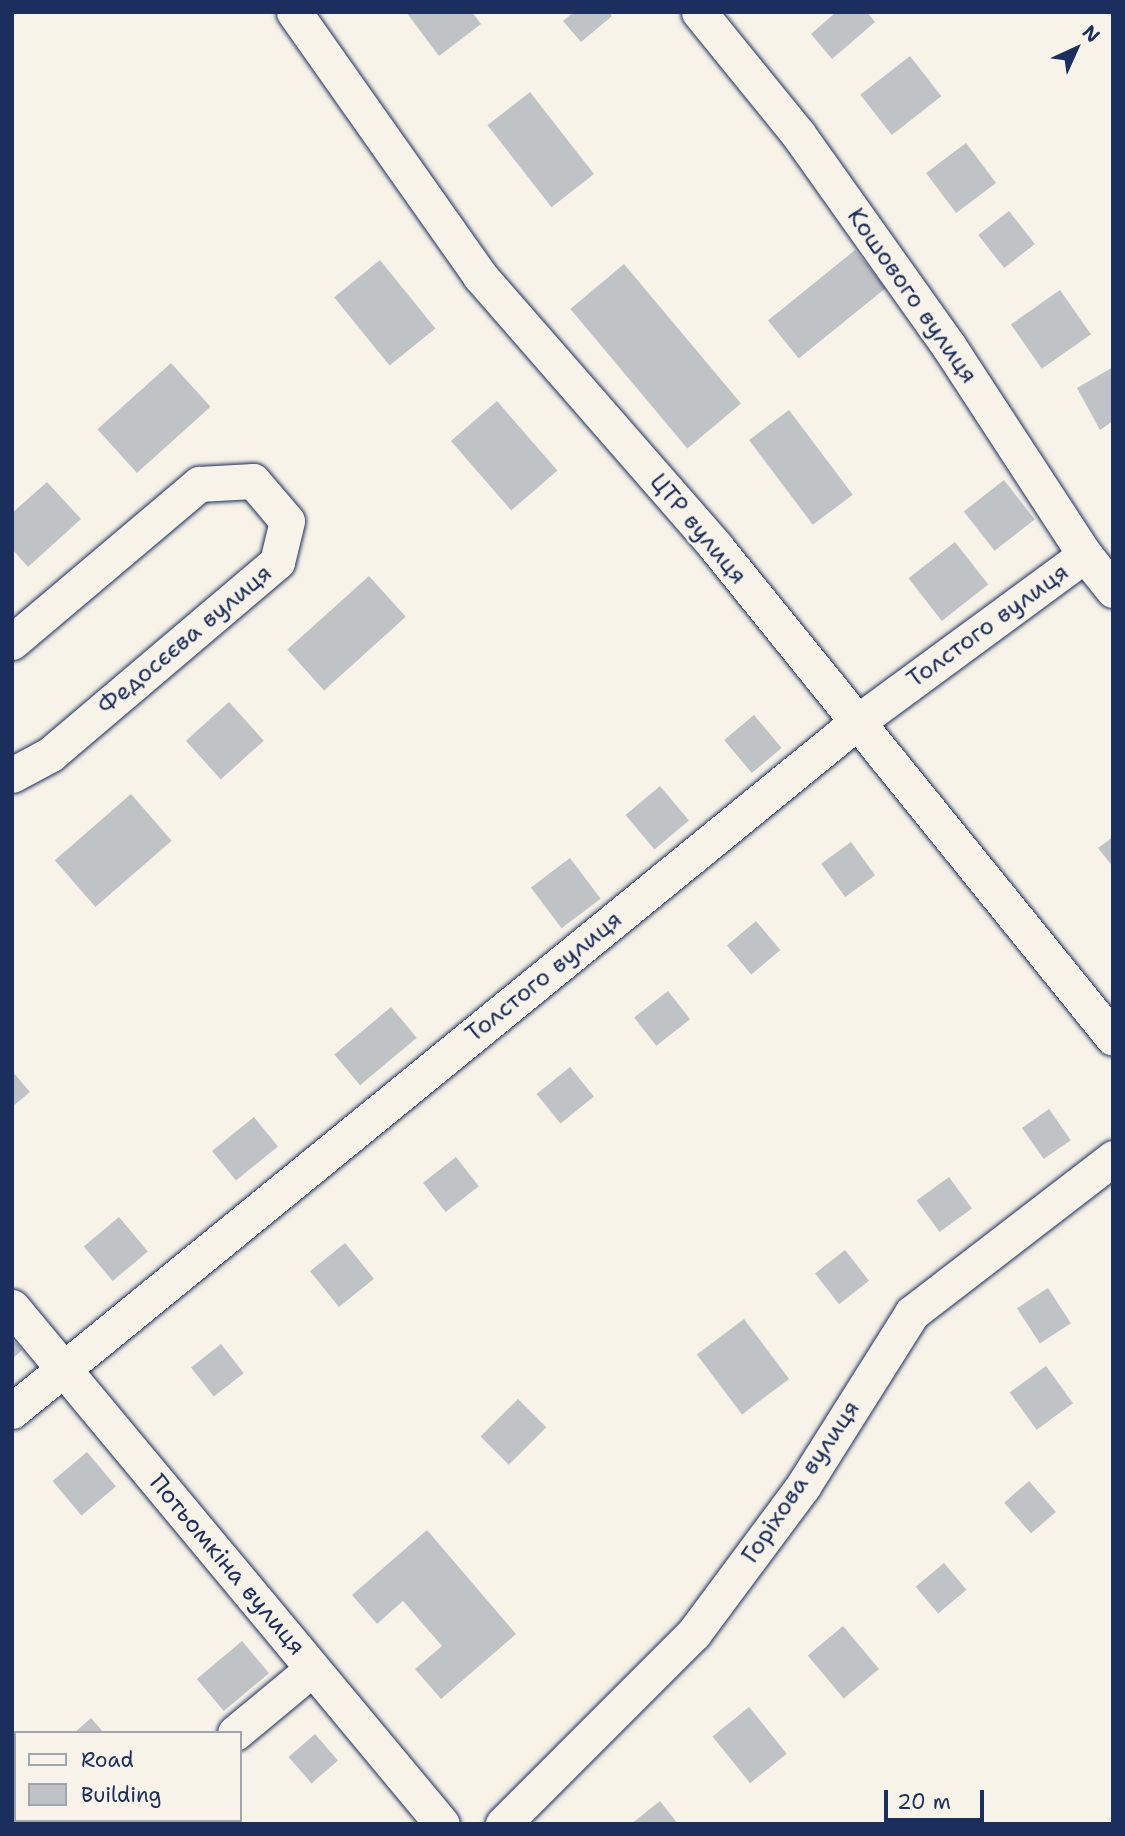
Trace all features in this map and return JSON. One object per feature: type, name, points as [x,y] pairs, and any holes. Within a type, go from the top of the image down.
[{"type":"street","name":"ЦТР вулиця","points":[[294,12],[480,276],[716,547],[1113,1038]]},
{"type":"street","name":"Кошового вулиця","points":[[699,12],[798,134],[933,323],[1085,555],[1113,590]]},
{"type":"street","name":"Федосєєва вулиця","points":[[12,642],[199,484],[253,481],[287,521],[277,562],[51,754],[12,775]]},
{"type":"street","name":"Толстого вулиця","points":[[12,1411],[856,723],[1085,555]]},
{"type":"street","name":"Горіхова вулиця","points":[[503,1824],[694,1633],[803,1486],[912,1313],[1113,1158]]},
{"type":"street","name":"Потьомкіна вулиця","points":[[12,1307],[442,1824]]},
{"type":"street","points":[[237,1731],[312,1669]]},
{"type":"building","points":[[406,12],[472,12],[481,24],[439,56]]},
{"type":"building","points":[[574,12],[609,12],[612,16],[581,42],[563,21]]},
{"type":"building","points":[[836,12],[867,12],[875,22],[832,59],[811,34]]},
{"type":"building","points":[[910,56],[941,96],[892,135],[860,95]]},
{"type":"building","points":[[530,92],[594,174],[551,207],[487,125]]},
{"type":"building","points":[[966,143],[996,183],[956,213],[926,173]]},
{"type":"building","points":[[1009,211],[1035,244],[1004,268],[978,235]]},
{"type":"building","points":[[855,250],[886,288],[799,359],[768,320]]},
{"type":"building","points":[[380,260],[435,328],[390,366],[334,297]]},
{"type":"building","points":[[624,264],[741,403],[687,448],[570,309]]},
{"type":"building","points":[[1060,290],[1091,334],[1042,369],[1011,324]]},
{"type":"building","points":[[171,363],[210,407],[137,473],[97,429]]},
{"type":"building","points":[[1113,367],[1113,421],[1100,430],[1077,388]]},
{"type":"building","points":[[497,401],[557,470],[511,510],[451,441]]},
{"type":"building","points":[[789,410],[853,495],[813,525],[749,440]]},
{"type":"building","points":[[1004,480],[1035,519],[995,551],[964,511]]},
{"type":"building","points":[[47,482],[81,519],[28,567],[12,549],[12,513]]},
{"type":"building","points":[[955,542],[988,585],[942,621],[909,578]]},
{"type":"building","points":[[369,576],[406,617],[324,690],[287,650]]},
{"type":"building","points":[[229,702],[264,741],[221,779],[186,741]]},
{"type":"building","points":[[754,715],[782,748],[752,773],[724,740]]},
{"type":"building","points":[[660,786],[689,820],[654,849],[626,815]]},
{"type":"building","points":[[131,794],[172,841],[95,907],[55,860]]},
{"type":"building","points":[[1113,837],[1113,867],[1098,848]]},
{"type":"building","points":[[851,842],[875,875],[845,897],[821,864]]},
{"type":"building","points":[[570,858],[601,899],[562,928],[531,887]]},
{"type":"building","points":[[756,921],[780,950],[751,975],[727,945]]},
{"type":"building","points":[[668,991],[690,1019],[656,1046],[634,1017]]},
{"type":"building","points":[[391,1007],[417,1038],[360,1085],[334,1055]]},
{"type":"building","points":[[570,1067],[594,1097],[560,1124],[537,1094]]},
{"type":"building","points":[[12,1071],[30,1092],[12,1107]]},
{"type":"building","points":[[1049,1109],[1071,1140],[1044,1159],[1022,1128]]},
{"type":"building","points":[[254,1117],[278,1147],[236,1181],[212,1151]]},
{"type":"building","points":[[456,1157],[479,1186],[446,1212],[423,1183]]},
{"type":"building","points":[[949,1177],[972,1209],[940,1232],[917,1201]]},
{"type":"building","points":[[119,1217],[148,1251],[113,1281],[84,1247]]},
{"type":"building","points":[[345,1243],[374,1279],[339,1307],[310,1271]]},
{"type":"building","points":[[845,1250],[869,1281],[839,1304],[815,1273]]},
{"type":"building","points":[[1048,1288],[1071,1323],[1040,1343],[1017,1308]]},
{"type":"building","points":[[744,1319],[789,1379],[742,1414],[697,1355]]},
{"type":"building","points":[[12,1339],[22,1350],[12,1359]]},
{"type":"building","points":[[221,1344],[244,1373],[214,1397],[191,1367]]},
{"type":"building","points":[[1046,1366],[1073,1403],[1037,1430],[1010,1392]]},
{"type":"building","points":[[518,1399],[546,1427],[509,1465],[481,1436]]},
{"type":"building","points":[[87,1452],[116,1486],[81,1515],[53,1481]]},
{"type":"building","points":[[1029,1481],[1056,1512],[1031,1534],[1004,1503]]},
{"type":"building","points":[[427,1530],[516,1634],[441,1699],[415,1669],[442,1646],[403,1601],[377,1624],[352,1595]]},
{"type":"building","points":[[944,1563],[966,1590],[938,1614],[916,1587]]},
{"type":"building","points":[[843,1626],[879,1669],[844,1698],[808,1656]]},
{"type":"building","points":[[242,1641],[269,1673],[224,1711],[197,1679]]},
{"type":"building","points":[[749,1707],[787,1754],[750,1783],[712,1737]]},
{"type":"building","points":[[91,1718],[102,1731],[76,1731]]},
{"type":"building","points":[[315,1734],[338,1760],[312,1783],[289,1757]]},
{"type":"building","points":[[660,1801],[678,1824],[631,1824]]},
{"type":"building","points":[[18,1822],[77,1822],[77,1824]]}]
